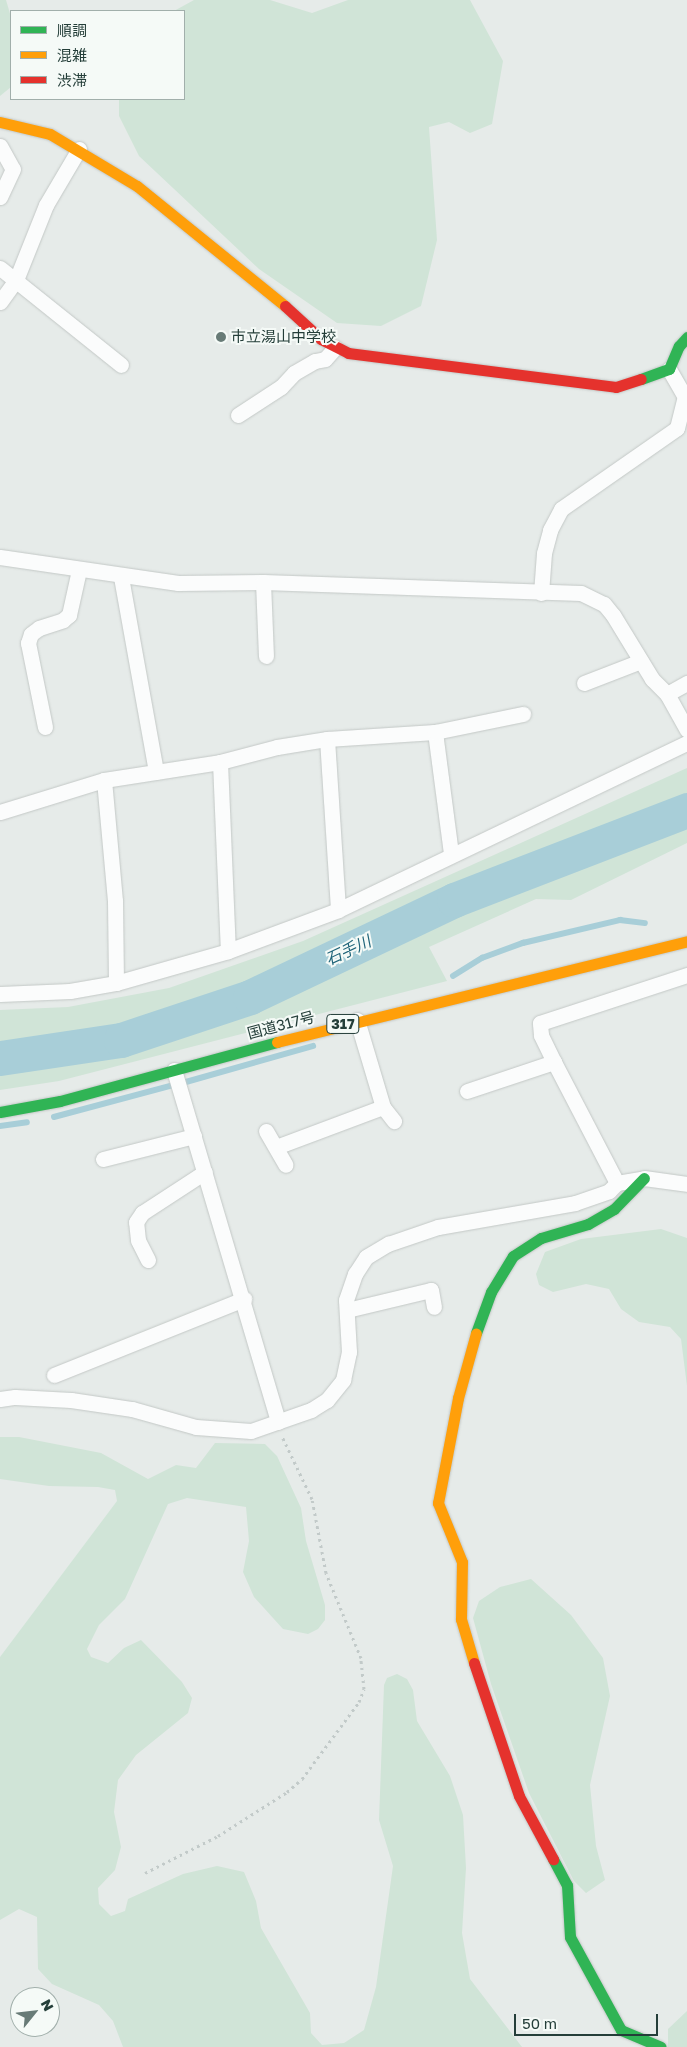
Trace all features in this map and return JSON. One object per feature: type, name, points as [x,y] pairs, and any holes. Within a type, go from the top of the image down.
[{"type":"main road","points":[[0,122],[50,134],[79,149],[137,186],[335,348],[368,356],[616,387],[669,369],[679,346],[687,337]]},
{"type":"main road","name":"国道317号","points":[[0,1112],[60,1101],[357,1020],[687,941]]},
{"type":"main road","points":[[644,1178],[614,1209],[588,1224],[541,1238],[513,1256],[491,1292],[477,1329],[458,1398],[438,1504],[462,1562],[461,1619],[479,1683],[519,1796],[567,1885],[566,1908],[570,1936],[621,2030],[660,2047]]},
{"type":"street","points":[[0,146],[13,169],[0,197]]},
{"type":"street","points":[[0,302],[16,280],[46,206],[79,149]]},
{"type":"street","points":[[0,268],[121,365]]},
{"type":"street","points":[[238,415],[281,388],[294,373],[325,359],[335,348]]},
{"type":"street","points":[[541,593],[544,553],[550,530],[561,510],[677,428],[685,397],[669,369]]},
{"type":"street","points":[[0,557],[121,577],[178,583],[263,582],[581,593],[595,598],[613,616],[652,679],[668,694],[687,730]]},
{"type":"street","points":[[45,727],[28,643],[31,634],[39,628],[63,620],[69,615],[79,570]]},
{"type":"street","points":[[121,577],[156,772]]},
{"type":"street","points":[[263,582],[266,656]]},
{"type":"street","points":[[584,683],[641,661]]},
{"type":"street","points":[[668,694],[687,683]]},
{"type":"street","points":[[0,812],[104,780],[220,762],[327,739],[435,732],[523,714]]},
{"type":"street","points":[[435,732],[451,853]]},
{"type":"street","points":[[327,739],[338,910]]},
{"type":"street","points":[[0,994],[70,991],[116,984],[228,951],[338,910],[451,853],[687,744]]},
{"type":"street","points":[[220,762],[228,951]]},
{"type":"street","points":[[104,780],[115,901],[116,984]]},
{"type":"street","points":[[617,1183],[541,1035],[540,1023],[687,975]]},
{"type":"street","points":[[357,1020],[383,1107],[394,1121]]},
{"type":"street","points":[[467,1091],[554,1062]]},
{"type":"street","points":[[174,1070],[244,1299],[278,1422]]},
{"type":"street","points":[[276,1147],[383,1107]]},
{"type":"street","points":[[266,1131],[286,1165]]},
{"type":"street","points":[[103,1160],[194,1136]]},
{"type":"street","points":[[148,1260],[138,1240],[136,1222],[142,1213],[205,1172]]},
{"type":"street","points":[[0,1399],[15,1397],[71,1400],[132,1409],[196,1427],[251,1431],[311,1410],[327,1400],[342,1380],[348,1352],[346,1300],[355,1274],[366,1257],[388,1244],[438,1227],[575,1203],[609,1191],[617,1183],[644,1178],[687,1184]]},
{"type":"street","points":[[347,1310],[431,1290],[434,1307]]},
{"type":"street","points":[[54,1374],[244,1299]]},
{"type":"path","points":[[145,1872],[218,1836],[287,1792],[302,1779],[359,1702],[364,1689],[358,1651],[326,1573],[312,1499],[285,1445],[278,1422]]},
{"type":"green space","points":[[0,0],[6,0],[10,14],[10,88],[0,96]]},
{"type":"green space","points":[[194,0],[270,0],[312,13],[348,0],[470,0],[503,61],[492,124],[470,133],[449,122],[429,127],[437,240],[421,306],[381,326],[337,323],[259,269],[139,156],[119,116],[119,100],[185,100],[185,10],[176,10]]},
{"type":"green space","points":[[687,768],[687,843],[571,900],[536,899],[429,947],[447,981],[59,1081],[0,1090],[0,1010],[68,1007],[169,988],[303,941]]},
{"type":"green space","points":[[661,1229],[687,1238],[687,1386],[681,1339],[670,1327],[639,1322],[621,1309],[609,1289],[586,1284],[553,1292],[539,1285],[536,1274],[545,1252],[581,1239]]},
{"type":"green space","points":[[0,1437],[19,1437],[101,1453],[148,1479],[176,1465],[196,1468],[215,1443],[265,1444],[277,1456],[301,1508],[306,1541],[325,1605],[325,1620],[318,1629],[308,1634],[283,1629],[254,1597],[243,1572],[249,1541],[246,1507],[187,1498],[168,1504],[125,1599],[99,1625],[87,1649],[91,1657],[108,1663],[124,1648],[141,1640],[182,1682],[192,1698],[188,1713],[136,1755],[118,1780],[114,1812],[121,1847],[115,1870],[98,1888],[99,1904],[111,1916],[125,1911],[128,1899],[183,1874],[217,1866],[244,1872],[256,1901],[261,1928],[310,2013],[311,2033],[322,2045],[344,2043],[364,2030],[376,1987],[393,1866],[379,1820],[384,1685],[387,1678],[397,1674],[407,1679],[413,1690],[417,1721],[450,1776],[463,1815],[466,1868],[462,1933],[470,1979],[522,2047],[123,2047],[113,2021],[99,2005],[52,1984],[38,1969],[37,1917],[19,1909],[0,1920],[0,1657],[117,1501],[115,1490],[98,1487],[49,1486],[0,1479]]},
{"type":"green space","points":[[531,1579],[571,1615],[603,1658],[610,1696],[590,1785],[596,1846],[605,1880],[586,1893],[574,1881],[529,1793],[491,1684],[473,1618],[479,1601],[500,1587]]},
{"type":"green space","points":[[687,2011],[687,2047],[668,2047],[668,2029]]},
{"type":"waterway","name":"石手川","points":[[0,1058],[121,1040],[250,997],[454,900],[687,810]]},
{"type":"waterway","points":[[453,976],[482,958],[523,943],[620,920],[645,923]]},
{"type":"waterway","points":[[186,1082],[313,1046]]},
{"type":"waterway","points":[[54,1117],[170,1086]]},
{"type":"waterway","points":[[0,1126],[27,1122]]},
{"type":"traffic: fast","points":[[641,379],[669,369],[679,346],[687,337]]},
{"type":"traffic: fast","points":[[0,1112],[60,1101],[277,1042]]},
{"type":"traffic: fast","points":[[476,1333],[491,1292],[513,1256],[541,1238],[588,1224],[614,1209],[644,1178]]},
{"type":"traffic: fast","points":[[553,1859],[567,1885],[570,1937],[621,2030],[661,2047]]},
{"type":"traffic: slow","points":[[0,122],[50,134],[137,186],[285,306]]},
{"type":"traffic: slow","points":[[277,1042],[687,941]]},
{"type":"traffic: slow","points":[[474,1663],[461,1619],[462,1562],[438,1503],[458,1398],[476,1333]]},
{"type":"traffic: jam","points":[[285,306],[321,339],[348,353],[616,387],[641,379]]},
{"type":"traffic: jam","points":[[474,1663],[519,1796],[553,1859]]},
{"type":"place","name":"市立湯山中学校","points":[[221,337]]}]
